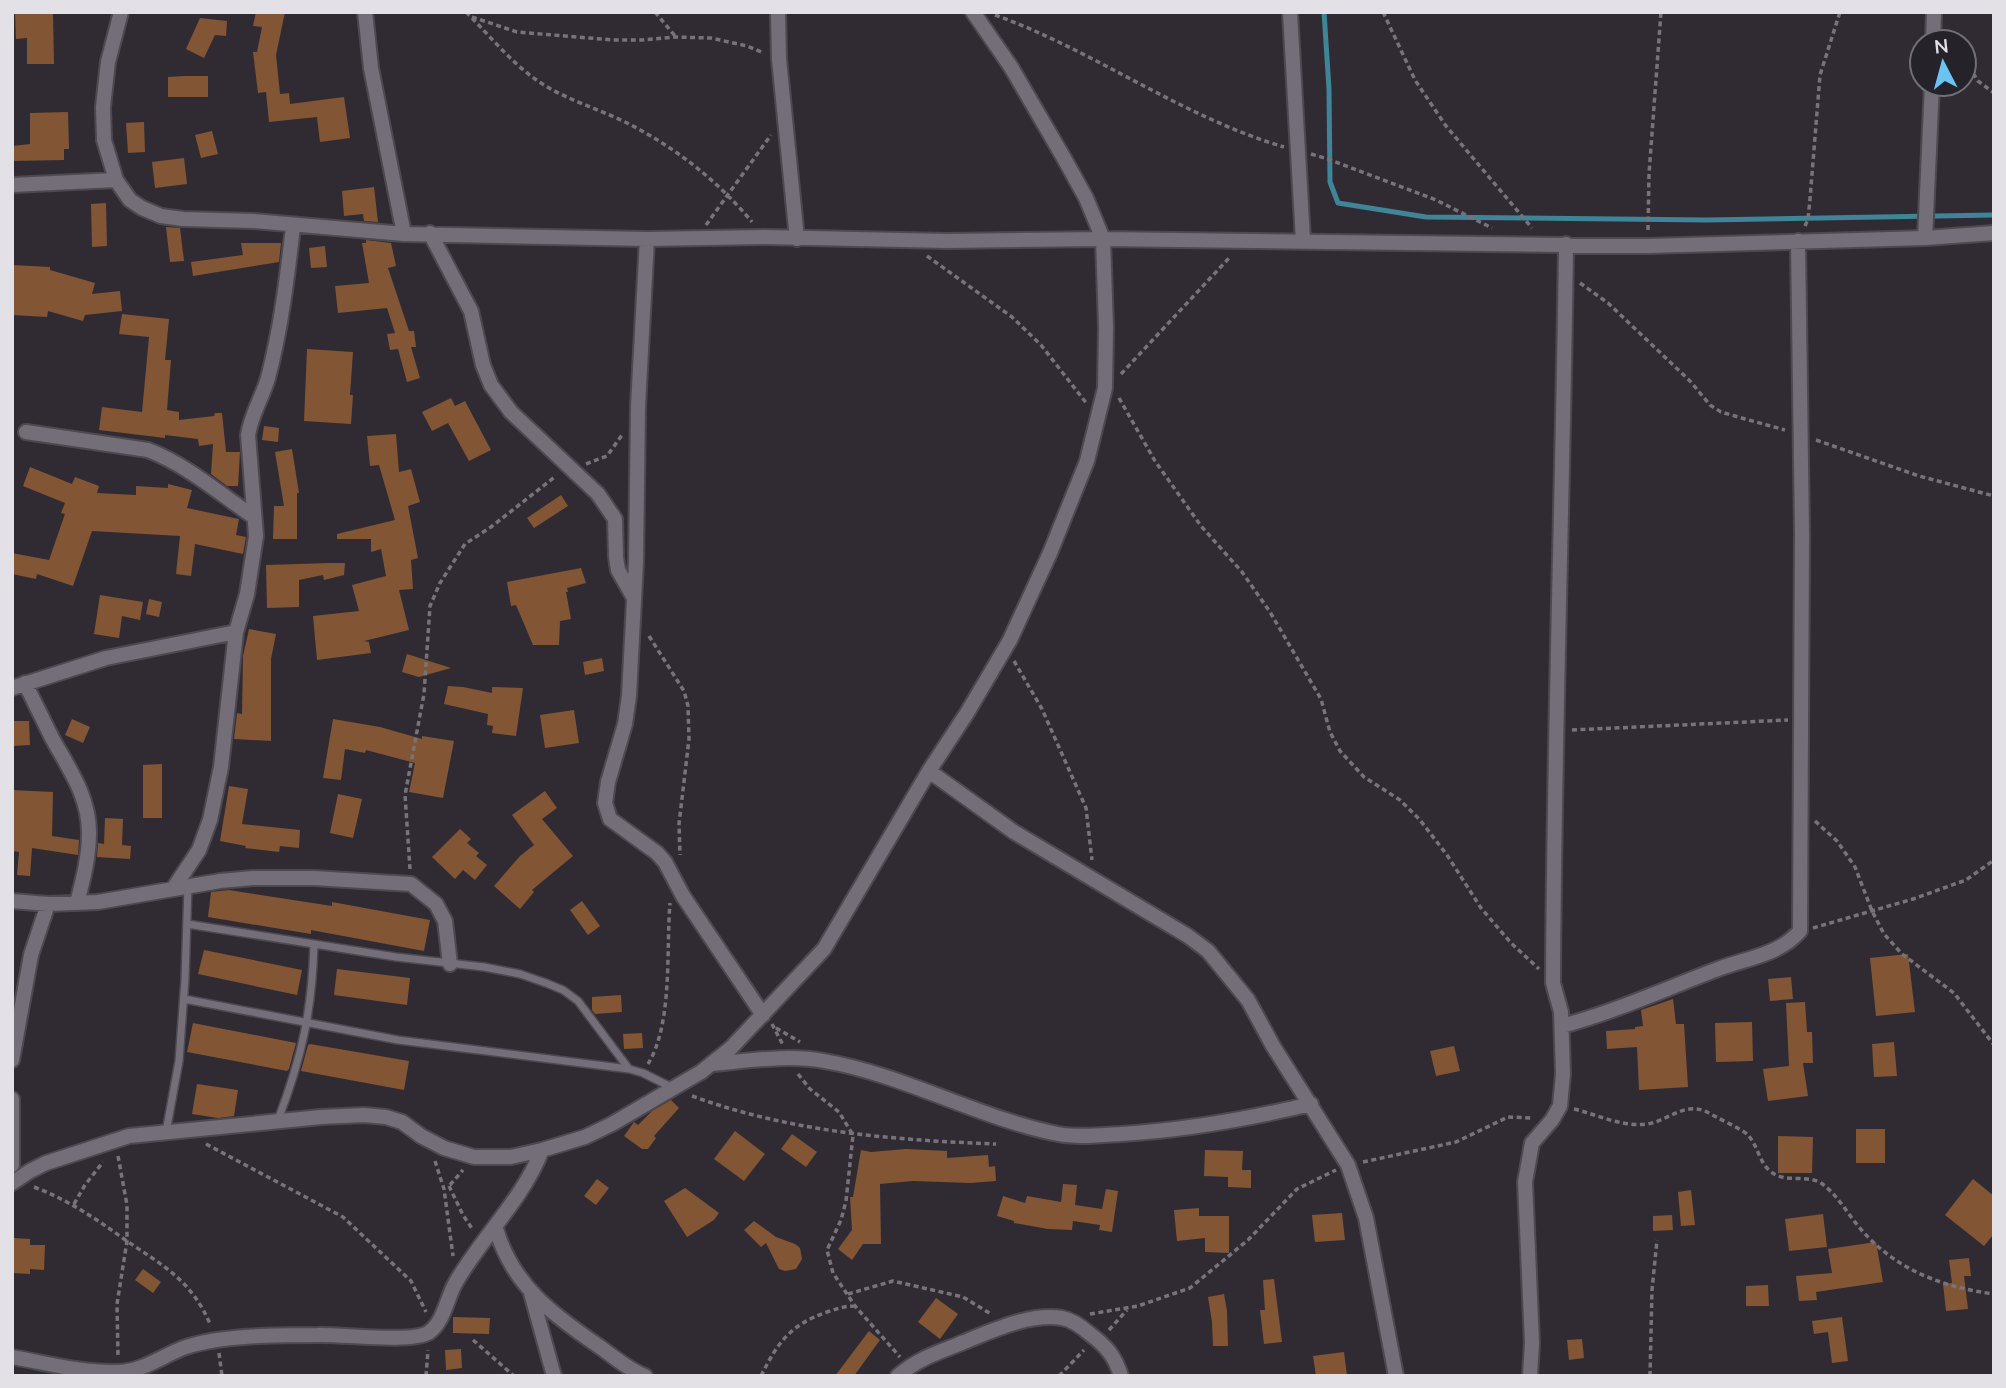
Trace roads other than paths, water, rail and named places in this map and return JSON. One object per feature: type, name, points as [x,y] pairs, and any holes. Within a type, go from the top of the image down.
[{"type":"street","points":[[121,12],[108,62],[103,107],[104,140],[116,180],[130,200],[162,216],[183,219],[253,221],[293,227],[404,234],[647,239],[765,237],[905,240],[1303,240],[1648,246],[1925,238],[1994,233]]},
{"type":"street","points":[[365,12],[372,68],[404,234]]},
{"type":"street","points":[[778,12],[779,59],[797,239]]},
{"type":"street","points":[[14,1182],[47,1163],[129,1136],[278,1121],[375,1115],[402,1122],[421,1136],[474,1157],[511,1157],[542,1150],[585,1136],[673,1089],[712,1063],[731,1048],[824,949],[1006,647],[1055,542],[1087,461],[1109,386],[1103,239],[1086,198],[1012,67],[973,12]]},
{"type":"street","points":[[1290,12],[1303,240]]},
{"type":"street","points":[[1925,238],[1931,98]]},
{"type":"street","points":[[12,185],[116,180]]},
{"type":"street","points":[[181,888],[211,820],[221,767],[236,632],[247,594],[256,536],[248,456],[249,426],[270,368],[284,306],[293,227]]},
{"type":"street","points":[[430,233],[471,311],[483,365],[491,385],[512,412],[598,494],[615,519],[618,570],[634,598]]},
{"type":"street","points":[[647,239],[638,406],[634,614],[625,724],[608,782],[605,803],[610,819],[657,853],[665,862],[683,896],[763,1015]]},
{"type":"street","points":[[1562,1026],[1608,1013],[1720,968],[1780,948],[1791,942],[1800,931],[1801,434],[1798,242]]},
{"type":"street","points":[[1530,1376],[1531,1329],[1525,1182],[1532,1143],[1560,1106],[1563,1074],[1561,1012],[1553,983],[1566,244]]},
{"type":"street","points":[[26,432],[66,440],[130,447],[167,457],[254,517]]},
{"type":"street","points":[[77,903],[88,857],[88,813],[74,775],[19,686],[106,658],[236,632]]},
{"type":"street","points":[[929,771],[1014,832],[1188,936],[1208,951],[1248,1000],[1273,1046],[1348,1165],[1366,1218],[1396,1376]]},
{"type":"street","points":[[12,901],[77,903],[148,895],[242,879],[314,878],[411,884],[436,904],[445,921],[450,964]]},
{"type":"street","points":[[12,1060],[31,955],[47,904]]},
{"type":"street","points":[[712,1063],[790,1058],[823,1060],[904,1083],[1001,1117],[1060,1134],[1088,1135],[1194,1127],[1311,1104]]},
{"type":"street","points":[[12,1099],[12,1166]]},
{"type":"street","points":[[12,1357],[118,1372],[148,1365],[186,1347],[217,1340],[317,1335],[411,1337],[431,1331],[439,1321],[456,1283],[496,1229],[536,1166],[542,1150]]},
{"type":"street","points":[[496,1229],[505,1256],[530,1292],[561,1321],[645,1376]]},
{"type":"street","points":[[530,1292],[554,1376]]},
{"type":"street","points":[[903,1371],[925,1356],[998,1327],[1065,1318],[1078,1324],[1113,1354],[1121,1376]]},
{"type":"lane","points":[[173,1131],[187,924],[181,888]]},
{"type":"lane","points":[[187,924],[520,974],[563,990],[578,1000],[629,1069]]},
{"type":"lane","points":[[278,1121],[294,1079],[308,1022],[314,944]]},
{"type":"lane","points":[[184,999],[398,1040],[629,1069],[643,1073],[673,1089]]},
{"type":"waterway","points":[[1324,12],[1329,89],[1330,182],[1338,203],[1426,217],[1707,220],[1994,215]]}]
